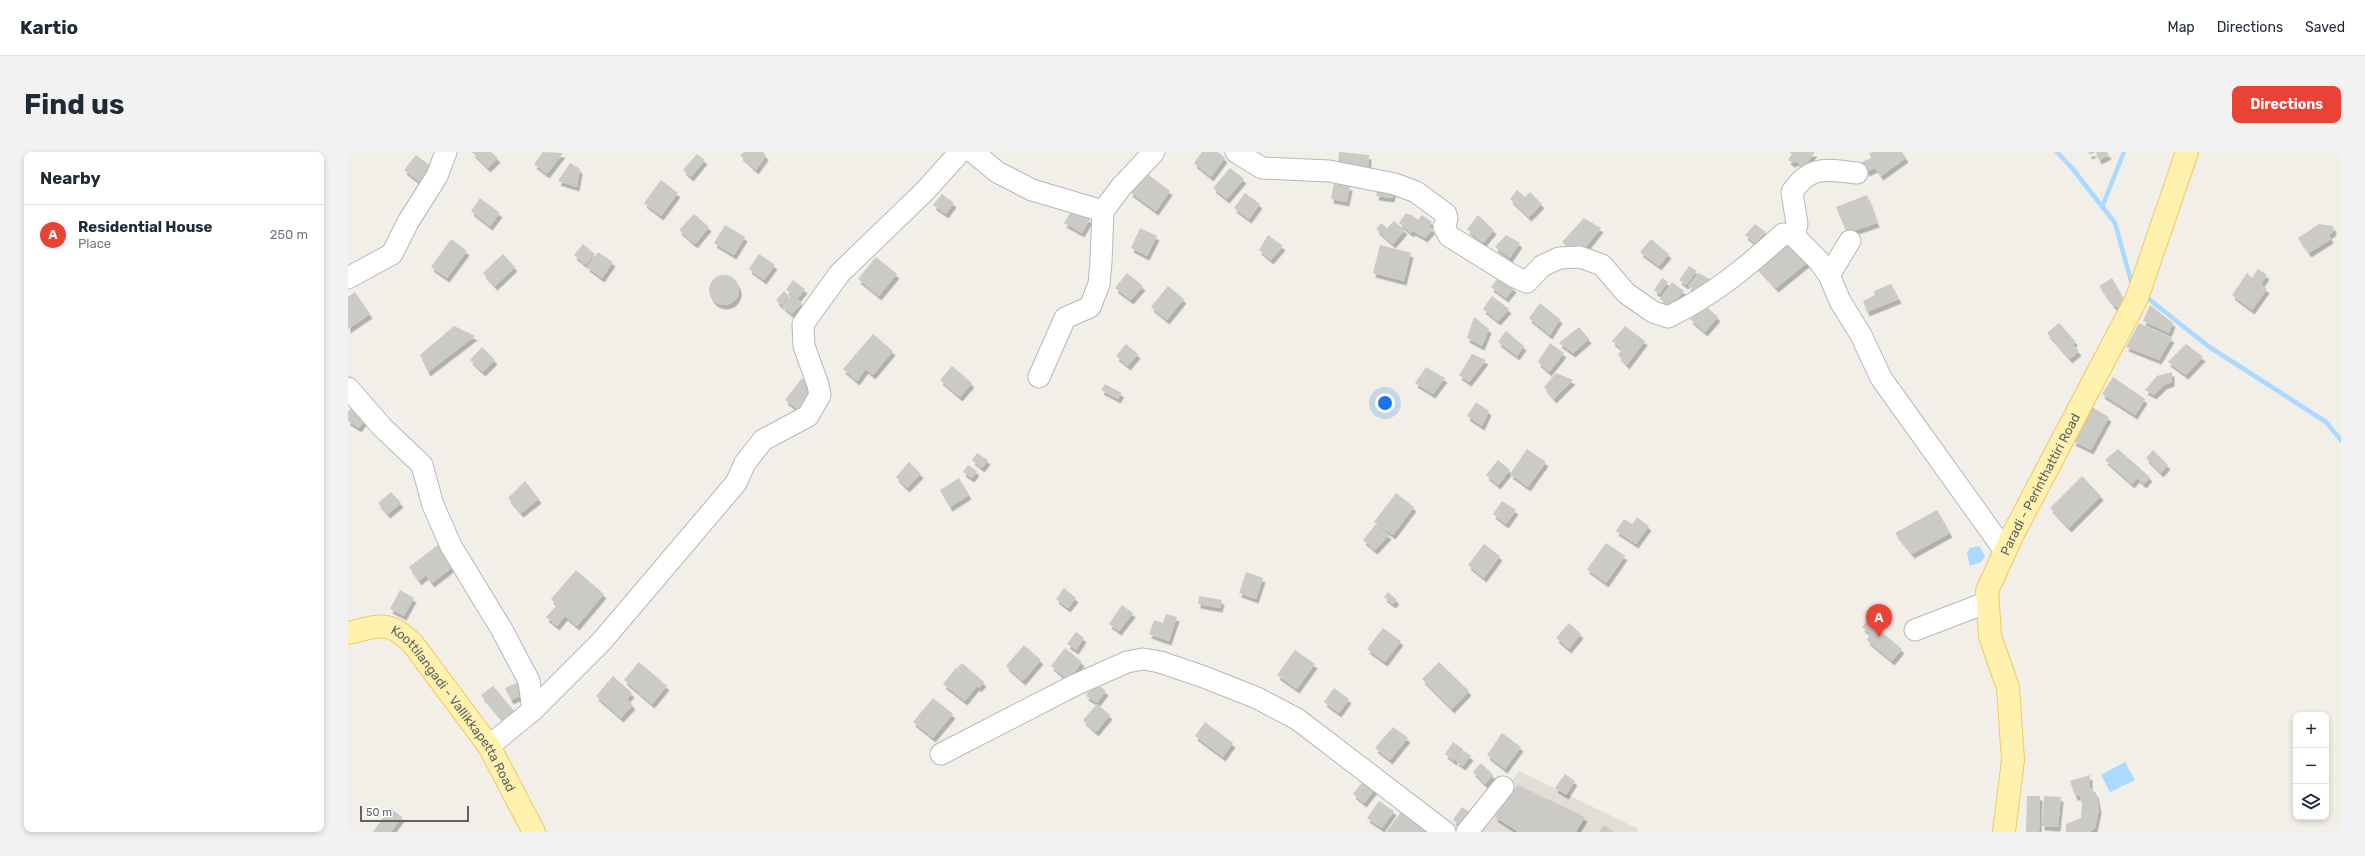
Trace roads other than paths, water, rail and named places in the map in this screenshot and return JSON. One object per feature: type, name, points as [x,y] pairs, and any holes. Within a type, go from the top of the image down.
[{"type":"main road","name":"Paradi - Perinthattiri Road","points":[[2004,832],[2013,760],[2008,688],[1990,636],[1987,591],[2005,551],[2137,298],[2187,152]]},
{"type":"main road","name":"Koottilangadi - Vallikkapetta Road","points":[[348,633],[384,625],[402,632],[414,644],[489,746],[534,832]]},
{"type":"street","points":[[348,278],[392,254],[408,222],[437,176],[446,152]]},
{"type":"street","points":[[489,746],[533,710],[602,641],[736,483],[745,463],[763,440],[808,416],[820,395],[818,385],[804,346],[803,324],[840,272],[925,191],[960,152]]},
{"type":"street","points":[[973,152],[997,172],[1032,190],[1103,211]]},
{"type":"street","points":[[1039,378],[1065,318],[1090,307],[1100,276],[1103,211],[1126,182],[1154,152]]},
{"type":"street","points":[[1236,152],[1262,168],[1330,171],[1395,184],[1416,192],[1446,214],[1447,219],[1444,227],[1449,236],[1515,277],[1527,282],[1542,266],[1559,258],[1580,257],[1602,265],[1626,294],[1652,312],[1668,317],[1684,309],[1751,264],[1783,234],[1794,236],[1818,260],[1829,275],[1840,301],[1860,335],[1881,378],[1958,484],[1972,508],[2005,551]]},
{"type":"street","points":[[1794,236],[1797,224],[1792,192],[1800,180],[1820,169],[1857,172]]},
{"type":"street","points":[[1829,275],[1850,241]]},
{"type":"street","points":[[348,388],[382,427],[422,465],[433,505],[451,546],[502,630],[529,681],[533,710]]},
{"type":"street","points":[[1915,630],[1988,602]]},
{"type":"street","points":[[941,754],[1074,685],[1127,662],[1143,659],[1160,662],[1204,677],[1257,698],[1297,719],[1445,832]]},
{"type":"street","points":[[1471,827],[1503,787]]},
{"type":"water","points":[[1979,546],[1985,556],[1981,562],[1970,566],[1967,553],[1970,548]]},
{"type":"water","points":[[2125,762],[2135,780],[2110,792],[2101,775]]},
{"type":"waterway","points":[[2057,152],[2072,168],[2115,223],[2131,281]]},
{"type":"waterway","points":[[2102,207],[2124,152]]},
{"type":"waterway","points":[[2145,296],[2208,346],[2326,422],[2341,440]]},
{"type":"place","name":"Residential House","points":[[1879,637]]}]
